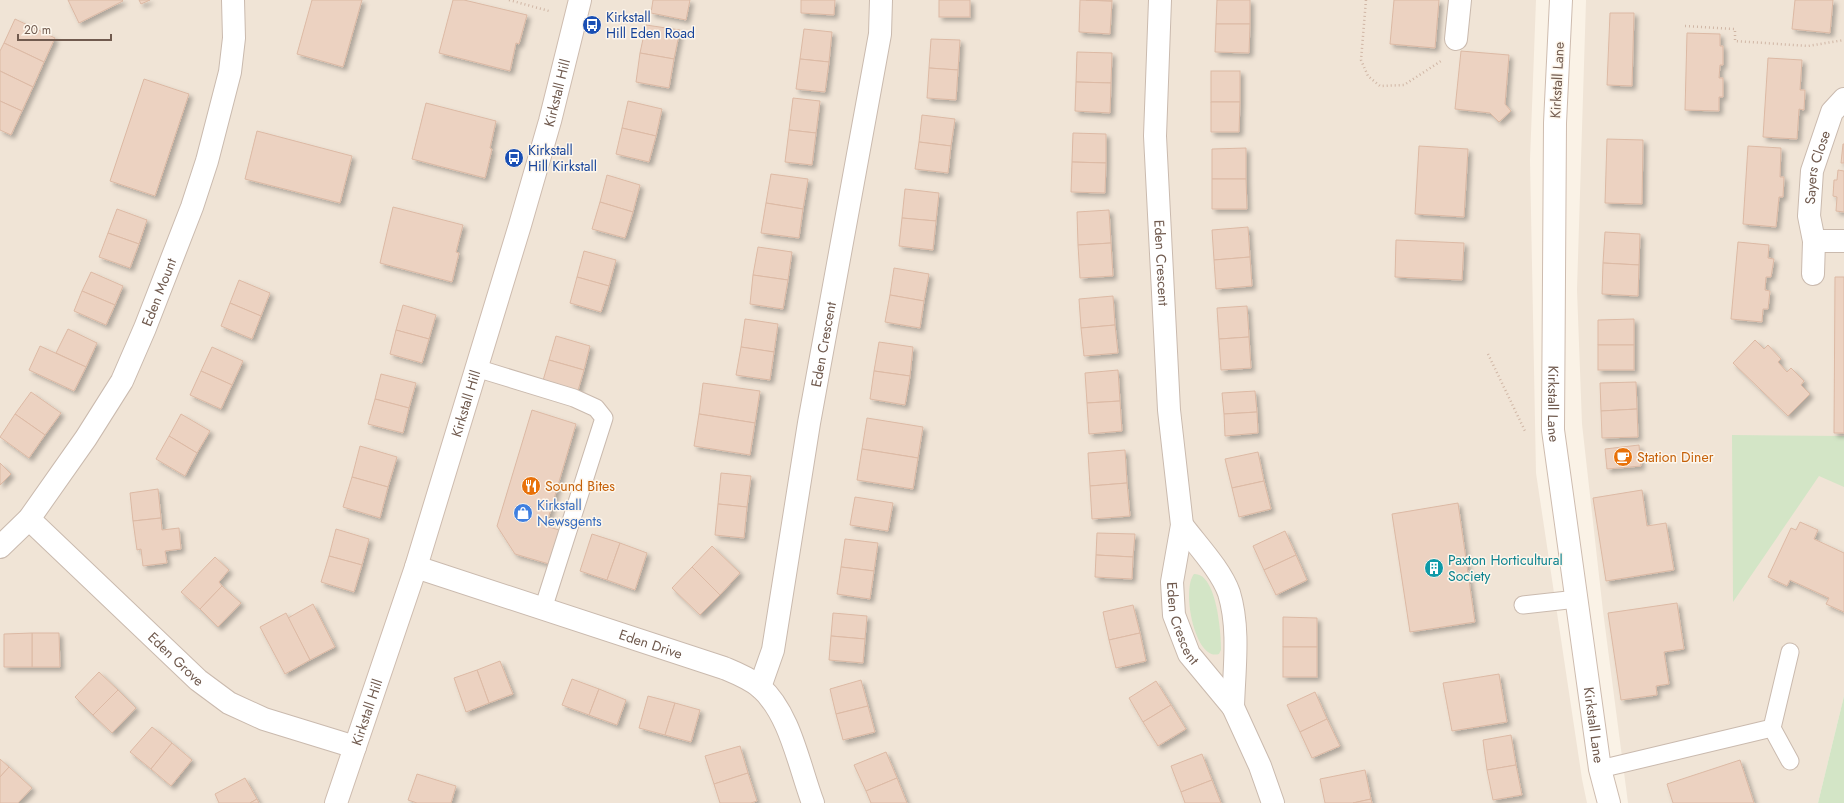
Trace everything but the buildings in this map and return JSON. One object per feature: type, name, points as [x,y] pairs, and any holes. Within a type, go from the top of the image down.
[{"type":"street","name":"Eden Mount","points":[[0,547],[29,519],[86,438],[122,381],[167,272],[207,162],[230,72],[234,38],[233,0]]},
{"type":"street","name":"Eden Crescent","points":[[760,687],[773,650],[809,423],[880,34],[881,0]]},
{"type":"street","name":"Eden Crescent","points":[[1160,0],[1155,136],[1169,410],[1182,525],[1172,582],[1174,615],[1190,654],[1233,707],[1260,766],[1272,803]]},
{"type":"street","points":[[1456,39],[1460,0]]},
{"type":"street","name":"Kirkstall Lane","points":[[1561,0],[1555,123],[1553,430],[1600,769],[1609,803]]},
{"type":"street","name":"Kirkstall Hill","points":[[336,803],[416,567],[550,121],[578,9]]},
{"type":"street","name":"Sayers Close","points":[[1813,274],[1814,241],[1809,216],[1812,170],[1832,112],[1844,99]]},
{"type":"street","points":[[1814,241],[1844,241]]},
{"type":"street","name":"Eden Grove","points":[[29,519],[198,680],[229,703],[264,719],[355,747]]},
{"type":"street","name":"Eden Crescent","points":[[1182,525],[1214,566],[1229,592],[1234,620],[1233,707]]},
{"type":"street","name":"Eden Drive","points":[[416,567],[724,668],[745,677],[760,687],[775,703],[785,724],[813,803]]},
{"type":"lane","points":[[476,368],[574,398],[596,408],[604,418],[543,609]]},
{"type":"lane","points":[[1523,605],[1577,599]]},
{"type":"lane","points":[[1790,652],[1772,728],[1790,761]]},
{"type":"lane","points":[[1600,769],[1772,728]]},
{"type":"path","points":[[509,0],[578,9]]},
{"type":"path","points":[[1366,0],[1362,60],[1368,76],[1380,86],[1404,85],[1415,80],[1446,57],[1456,39]]},
{"type":"path","points":[[1685,26],[1735,29],[1735,41],[1808,46],[1844,40]]},
{"type":"path","points":[[1488,354],[1525,432]]},
{"type":"shaded area","points":[[0,0],[1536,0],[1530,160],[1536,473],[1582,779],[1587,803],[0,803]]},
{"type":"shaded area","points":[[1586,0],[1844,0],[1844,696],[1818,803],[1628,803],[1603,611],[1582,424],[1577,290]]},
{"type":"green space","points":[[1732,435],[1844,436],[1844,487],[1819,476],[1733,602]]},
{"type":"green space","points":[[1194,574],[1202,576],[1208,583],[1213,593],[1219,619],[1221,650],[1219,654],[1211,654],[1203,647],[1197,636],[1190,608],[1189,594],[1190,582]]},
{"type":"green space","points":[[1844,696],[1844,803],[1818,803]]},
{"type":"place","name":"Kirkstall Hill Eden Road","points":[[592,25]]},
{"type":"place","name":"Kirkstall Hill Kirkstall","points":[[514,158]]},
{"type":"place","name":"Station Diner","points":[[1623,457]]},
{"type":"place","name":"Sound Bites","points":[[531,486]]},
{"type":"place","name":"Kirkstall Newsgents","points":[[523,513]]},
{"type":"place","name":"Paxton Horticultural Society","points":[[1434,568]]}]
